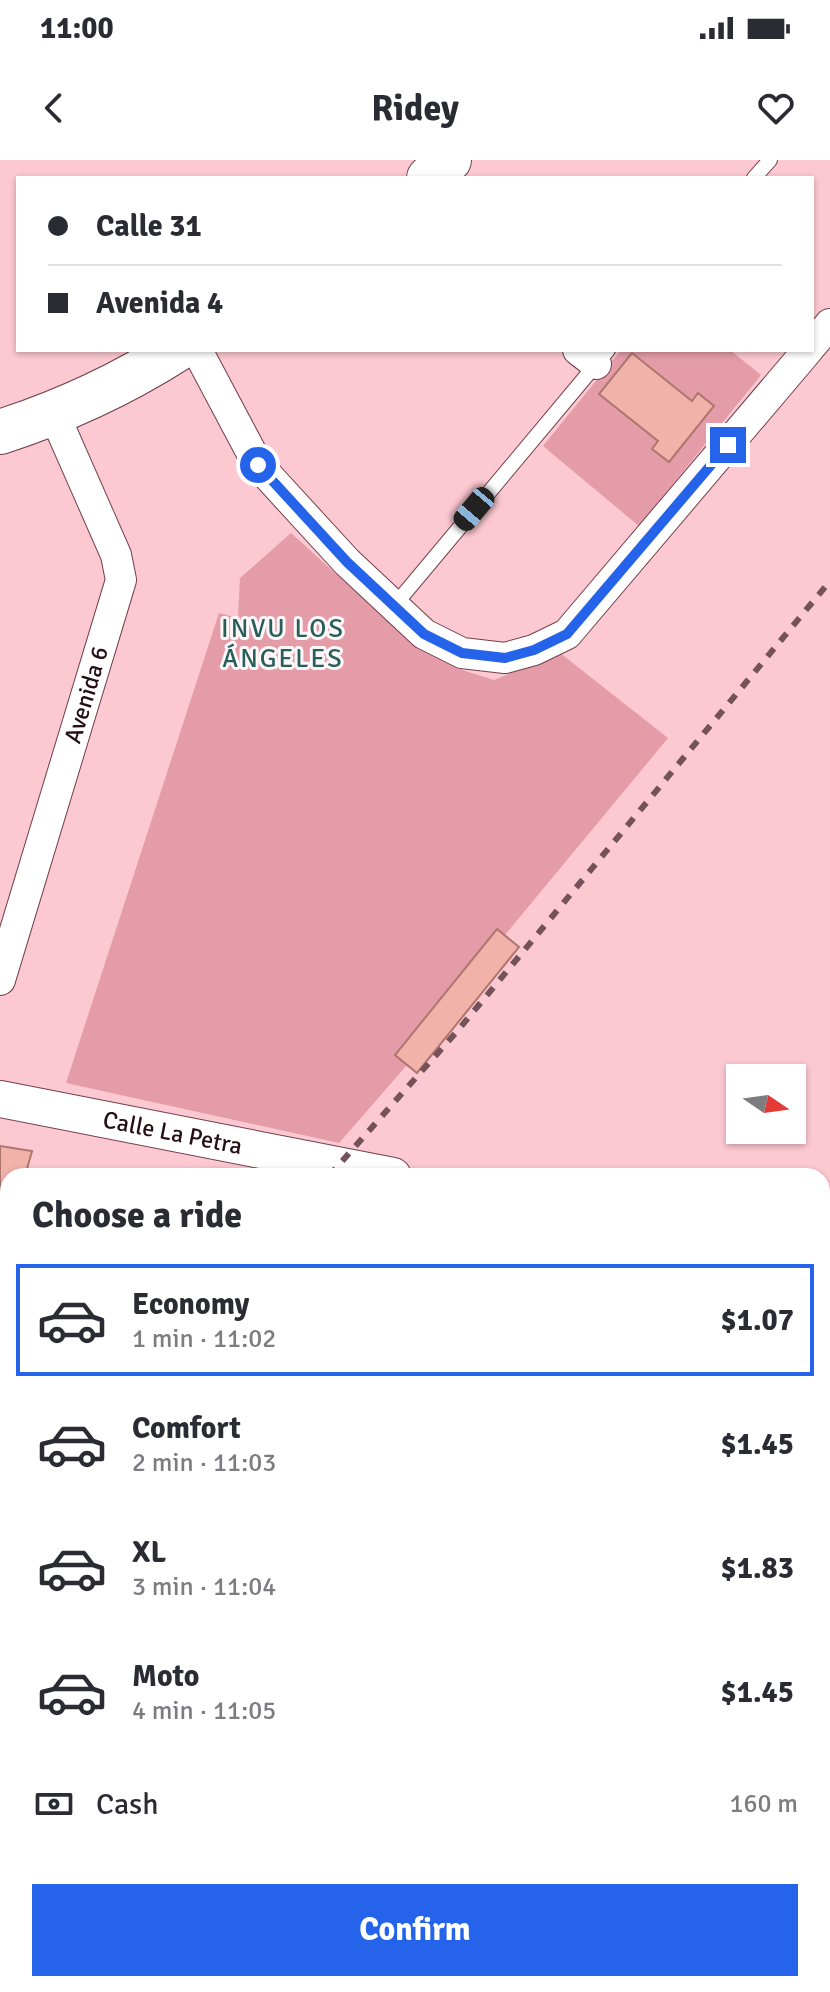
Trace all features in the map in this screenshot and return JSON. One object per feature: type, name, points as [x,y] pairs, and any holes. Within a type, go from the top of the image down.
[{"type":"main road","points":[[431,176],[449,160]]},
{"type":"main road","points":[[0,432],[54,414],[173,352]]},
{"type":"street","points":[[814,343],[830,324]]},
{"type":"street","points":[[198,352],[258,465],[312,526],[424,634],[462,653],[505,658],[534,650],[567,634],[807,352]]},
{"type":"street","name":"Avenida 6","points":[[0,980],[121,580],[116,555],[54,414]]},
{"type":"street","name":"Calle La Petra","points":[[0,1099],[352,1168]]},
{"type":"lane","points":[[756,176],[770,160]]},
{"type":"lane","points":[[394,606],[594,355]]},
{"type":"shaded area","points":[[619,352],[732,352],[761,375],[639,526],[543,446]]},
{"type":"shaded area","points":[[291,533],[419,649],[462,670],[494,680],[560,653],[668,738],[505,935],[497,930],[395,1055],[407,1065],[339,1143],[66,1083],[219,613],[238,618],[240,578]]},
{"type":"building","points":[[632,353],[692,401],[698,393],[714,406],[669,462],[652,449],[658,441],[599,394]]},
{"type":"building","points":[[497,929],[519,947],[417,1073],[395,1055]]},
{"type":"building","points":[[0,1146],[32,1151],[27,1168],[0,1168]]},
{"type":"railway","points":[[336,1168],[459,1029],[830,581]]},
{"type":"district","name":"INVU LOS ÁNGELES","points":[[283,644]]},
{"type":"route","points":[[258,465],[347,562],[424,634],[462,653],[505,658],[534,650],[567,634],[728,445]]}]
